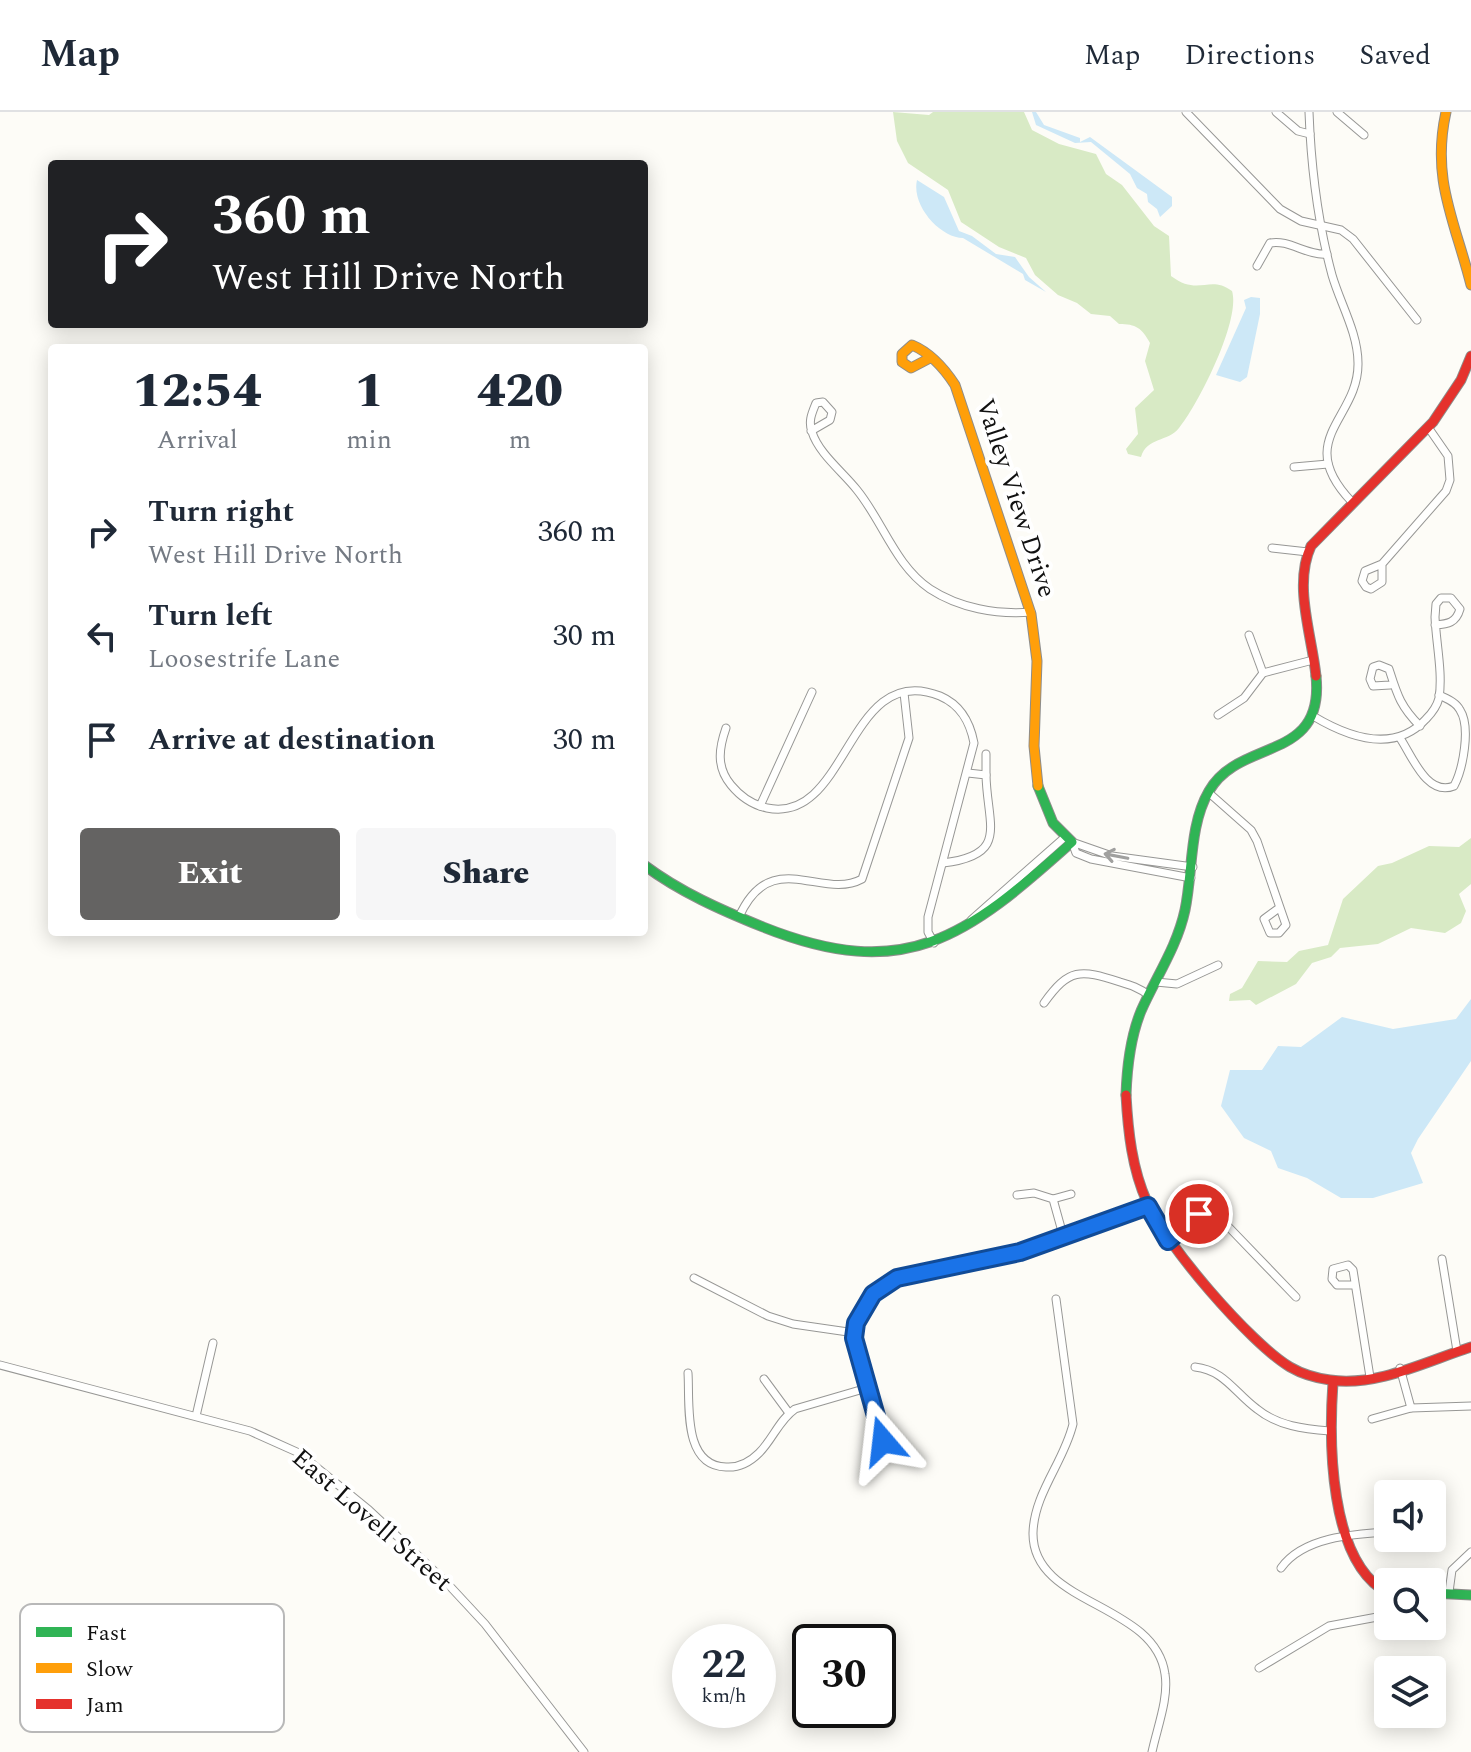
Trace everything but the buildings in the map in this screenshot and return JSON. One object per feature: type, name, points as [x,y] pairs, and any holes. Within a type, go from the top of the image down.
[{"type":"street","points":[[1186,112],[1280,209],[1301,221],[1341,230],[1353,239],[1417,320]]},
{"type":"street","points":[[1276,112],[1298,131],[1310,134]]},
{"type":"street","points":[[1309,112],[1320,224],[1358,363],[1354,384],[1332,429],[1328,464],[1352,502]]},
{"type":"street","points":[[1337,112],[1364,135]]},
{"type":"street","points":[[1446,112],[1440,140],[1440,184],[1471,285]]},
{"type":"street","points":[[1257,266],[1270,243],[1279,241],[1327,254]]},
{"type":"street","points":[[1471,356],[1451,403],[1430,430],[1352,502],[1308,552],[1306,580],[1313,660],[1313,716],[1296,734],[1227,772],[1208,792],[1175,944],[1148,995],[1132,1036],[1127,1070],[1134,1153],[1148,1206],[1168,1241],[1278,1358],[1303,1375],[1333,1382],[1370,1377],[1471,1347]]},
{"type":"street","name":"Valley View Drive","points":[[930,358],[942,367],[955,386],[1025,586],[1038,669],[1034,779],[1047,812],[1076,853],[1091,859],[1191,878]]},
{"type":"street","points":[[1382,564],[1441,498],[1450,480],[1448,456],[1430,430]]},
{"type":"street","points":[[811,431],[860,493],[898,556],[931,589],[996,614],[1031,612]]},
{"type":"street","points":[[1294,467],[1328,464]]},
{"type":"street","points":[[1272,548],[1308,552]]},
{"type":"street","points":[[1313,716],[1340,730],[1369,739],[1400,738],[1420,726],[1431,714],[1439,695],[1435,625]]},
{"type":"street","points":[[1249,635],[1263,673]]},
{"type":"street","points":[[1218,715],[1244,698],[1263,673],[1313,660]]},
{"type":"street","points":[[1390,685],[1407,713],[1420,726]]},
{"type":"street","points":[[760,806],[812,692]]},
{"type":"street","points":[[726,728],[719,747],[722,769],[735,790],[760,806],[789,808],[810,799],[877,706],[904,693],[933,694],[959,709],[971,729],[974,743],[928,924],[934,943]]},
{"type":"street","points":[[739,917],[748,899],[762,886],[793,879],[847,884],[862,879],[909,738],[904,693]]},
{"type":"street","points":[[1400,738],[1427,781],[1437,787],[1454,786],[1461,760],[1464,722],[1458,706],[1439,695]]},
{"type":"street","points":[[943,863],[962,861],[990,842],[986,754]]},
{"type":"street","points":[[968,773],[986,775]]},
{"type":"street","points":[[1208,792],[1251,830],[1269,870],[1279,908]]},
{"type":"street","points":[[648,868],[675,887],[739,917],[839,952],[896,954],[934,943],[976,924],[1068,840],[1112,856],[1193,867]]},
{"type":"street","points":[[1156,982],[1188,981],[1218,965]]},
{"type":"street","points":[[1044,1003],[1065,978],[1079,973],[1094,973],[1143,990],[1148,995]]},
{"type":"street","points":[[1017,1195],[1034,1193],[1053,1199],[1071,1194]]},
{"type":"street","points":[[1053,1199],[1063,1235]]},
{"type":"street","points":[[892,1454],[883,1441],[855,1333],[862,1309],[873,1294],[897,1278],[991,1260],[1148,1206]]},
{"type":"street","points":[[1168,1241],[1199,1214],[1218,1216],[1296,1297]]},
{"type":"street","points":[[1442,1259],[1457,1351]]},
{"type":"street","points":[[694,1278],[768,1316],[793,1324],[855,1333]]},
{"type":"street","points":[[1354,1285],[1370,1377]]},
{"type":"street","points":[[1056,1299],[1073,1424],[1069,1443],[1040,1497],[1033,1536],[1036,1555],[1044,1569],[1058,1581],[1122,1619],[1146,1637],[1157,1651],[1166,1677],[1152,1752]]},
{"type":"street","points":[[196,1416],[213,1343]]},
{"type":"street","name":"East Lovell Street","points":[[0,1365],[196,1416],[283,1443],[369,1510],[446,1582],[485,1624],[584,1752]]},
{"type":"street","points":[[1195,1367],[1220,1373],[1259,1411],[1282,1423],[1330,1431]]},
{"type":"street","points":[[1400,1368],[1411,1408]]},
{"type":"street","points":[[688,1373],[694,1444],[709,1463],[721,1467],[746,1464],[761,1452],[789,1413],[809,1403],[867,1388]]},
{"type":"street","points":[[764,1379],[789,1413]]},
{"type":"street","points":[[1333,1382],[1331,1470],[1349,1535],[1374,1585]]},
{"type":"street","points":[[1372,1419],[1411,1408],[1471,1406]]},
{"type":"street","points":[[1281,1568],[1296,1554],[1349,1535],[1374,1533]]},
{"type":"street","points":[[1449,1592],[1452,1570],[1471,1552]]},
{"type":"street","points":[[1446,1592],[1471,1595]]},
{"type":"street","points":[[1259,1668],[1329,1626],[1374,1618]]},
{"type":"green space","points":[[893,112],[929,115],[933,112],[1024,112],[1032,130],[1059,144],[1096,154],[1106,174],[1122,185],[1154,226],[1169,236],[1171,276],[1189,285],[1217,284],[1232,291],[1230,321],[1216,362],[1197,401],[1179,428],[1148,446],[1141,457],[1128,454],[1126,449],[1138,434],[1135,408],[1154,390],[1145,361],[1150,343],[1147,338],[1134,326],[1119,324],[1110,316],[1091,314],[1077,303],[1058,295],[1035,275],[1026,258],[999,247],[961,222],[948,190],[908,163],[897,141]]},
{"type":"green space","points":[[1471,838],[1471,884],[1459,894],[1466,911],[1461,923],[1445,933],[1411,928],[1378,944],[1340,948],[1331,957],[1312,963],[1296,984],[1256,1005],[1250,1000],[1229,1001],[1230,994],[1242,988],[1258,961],[1287,962],[1299,951],[1328,945],[1343,899],[1378,866],[1429,846],[1459,847]]},
{"type":"water","points":[[1032,112],[1036,112],[1044,125],[1080,138],[1080,142],[1090,137],[1172,197],[1172,206],[1160,217],[1157,209],[1148,202],[1147,194],[1137,188],[1130,174],[1091,142],[1075,143],[1036,125]]},
{"type":"water","points":[[917,180],[944,197],[959,231],[972,236],[996,254],[1015,257],[1029,277],[1046,292],[1025,280],[1023,274],[963,238],[954,237],[937,227],[923,210],[916,190]]},
{"type":"water","points":[[1260,298],[1260,314],[1247,377],[1240,382],[1216,375],[1246,308],[1244,300]]},
{"type":"water","points":[[1471,999],[1471,1061],[1411,1153],[1423,1183],[1373,1198],[1341,1198],[1307,1178],[1278,1168],[1271,1151],[1244,1138],[1221,1106],[1230,1070],[1262,1070],[1278,1046],[1301,1047],[1342,1017],[1393,1029],[1456,1019]]},
{"type":"traffic: fast","points":[[1126,1095],[1137,1021],[1172,949],[1185,910],[1195,834],[1203,804],[1223,774],[1240,762],[1278,746],[1307,723],[1315,704],[1316,676]]},
{"type":"traffic: fast","points":[[648,868],[701,900],[763,927],[813,944],[857,951],[896,950],[931,942],[965,926],[999,903],[1072,842],[1053,823],[1038,786]]},
{"type":"traffic: fast","points":[[1446,1594],[1471,1595]]},
{"type":"traffic: slow","points":[[1446,112],[1442,136],[1443,180],[1471,285]]},
{"type":"traffic: slow","points":[[930,358],[911,368],[902,362],[902,354],[912,345],[936,362],[955,385],[1031,614],[1037,661],[1034,746],[1038,786]]},
{"type":"traffic: jam","points":[[1316,676],[1304,593],[1306,561],[1311,546],[1433,422],[1461,380],[1471,356]]},
{"type":"traffic: jam","points":[[1126,1095],[1134,1163],[1147,1202],[1157,1220],[1210,1291],[1273,1355],[1304,1374],[1348,1381],[1384,1376],[1471,1347]]},
{"type":"traffic: jam","points":[[1333,1382],[1331,1435],[1336,1497],[1343,1528],[1354,1555],[1374,1582]]},
{"type":"route","points":[[883,1441],[854,1338],[862,1309],[884,1285],[911,1274],[1020,1252],[1148,1206],[1168,1241],[1199,1214]]}]
